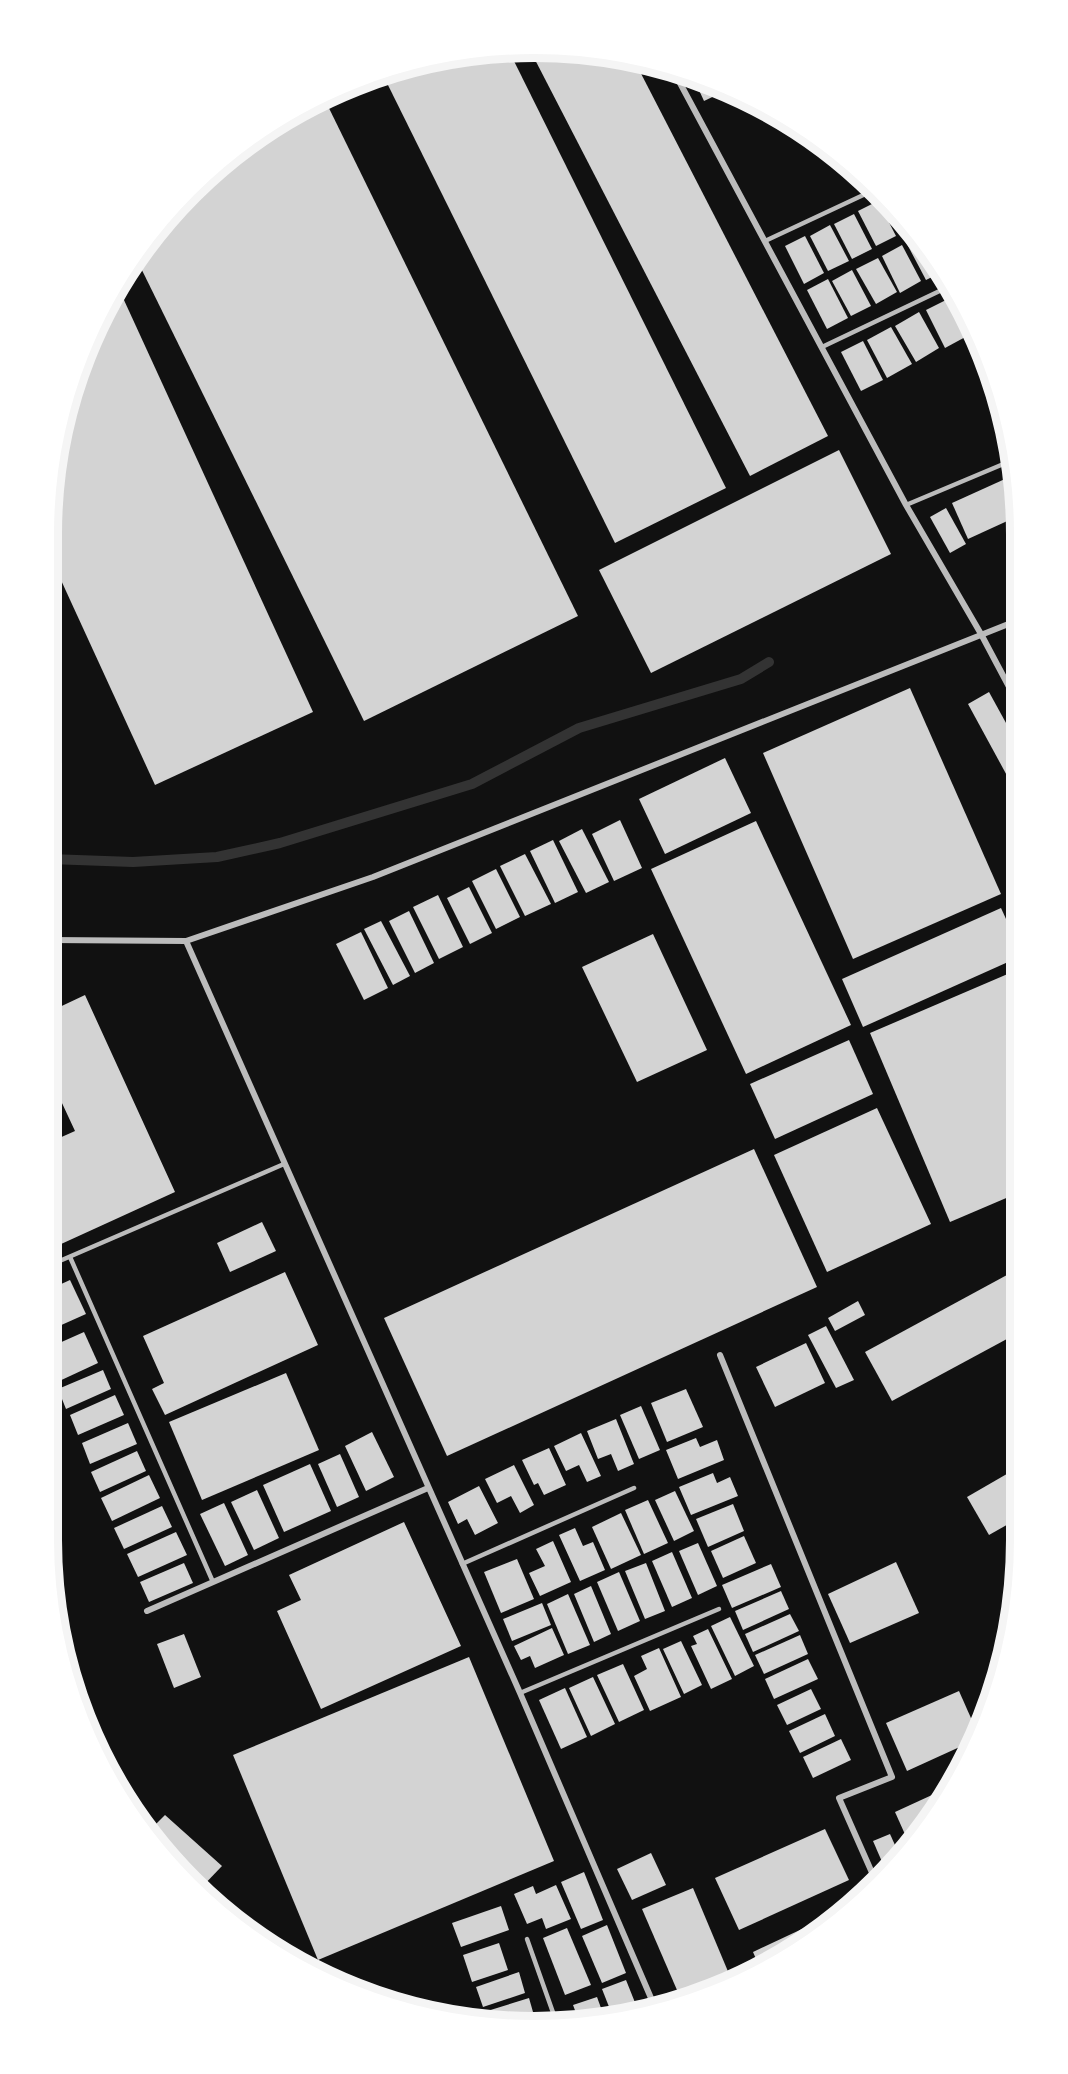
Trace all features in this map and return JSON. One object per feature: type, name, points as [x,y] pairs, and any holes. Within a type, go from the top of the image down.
[{"type":"street","points":[[679,82],[906,505],[1010,689]]},
{"type":"street","points":[[58,940],[186,941],[373,877],[1010,623]]},
{"type":"street","points":[[186,941],[520,1693],[652,2000]]},
{"type":"street","points":[[720,1355],[892,1777],[839,1798],[872,1874]]},
{"type":"street","points":[[147,1611],[428,1488]]},
{"type":"lane","points":[[765,241],[866,194]]},
{"type":"lane","points":[[822,347],[942,290]]},
{"type":"lane","points":[[906,505],[1004,464]]},
{"type":"lane","points":[[58,1262],[284,1164]]},
{"type":"lane","points":[[70,1257],[213,1582]]},
{"type":"lane","points":[[462,1564],[634,1488]]},
{"type":"lane","points":[[520,1693],[718,1609]]},
{"type":"lane","points":[[527,1939],[554,2015]]},
{"type":"building","points":[[534,58],[596,63],[640,71],[828,436],[750,476]]},
{"type":"building","points":[[513,59],[726,488],[615,543],[387,82],[441,68]]},
{"type":"building","points":[[698,88],[716,95],[704,101]]},
{"type":"building","points":[[328,106],[578,616],[364,721],[141,268],[177,220],[220,177],[270,139],[296,122]]},
{"type":"building","points":[[875,203],[884,213],[896,236],[876,246],[858,211]]},
{"type":"building","points":[[854,214],[872,249],[852,259],[834,224]]},
{"type":"building","points":[[830,225],[849,261],[828,271],[810,236]]},
{"type":"building","points":[[805,236],[824,273],[804,284],[785,246]]},
{"type":"building","points":[[909,243],[933,276],[926,280],[907,244]]},
{"type":"building","points":[[902,245],[921,281],[900,293],[882,256]]},
{"type":"building","points":[[878,258],[897,292],[876,304],[856,269]]},
{"type":"building","points":[[852,270],[871,306],[851,316],[832,281]]},
{"type":"building","points":[[828,279],[848,318],[827,329],[807,290]]},
{"type":"building","points":[[122,296],[313,712],[155,785],[58,574],[60,503],[68,441],[84,381],[95,352]]},
{"type":"building","points":[[948,299],[966,337],[945,348],[926,310]]},
{"type":"building","points":[[919,312],[939,348],[916,362],[895,326]]},
{"type":"building","points":[[891,327],[912,364],[887,378],[867,340]]},
{"type":"building","points":[[863,341],[883,380],[861,391],[841,352]]},
{"type":"building","points":[[839,450],[891,554],[651,673],[599,570]]},
{"type":"building","points":[[1006,479],[1009,520],[968,539],[952,503]]},
{"type":"building","points":[[946,508],[966,544],[950,553],[930,517]]},
{"type":"building","points":[[910,688],[1001,894],[853,959],[763,753]]},
{"type":"building","points":[[989,692],[1010,730],[1010,781],[968,704]]},
{"type":"building","points":[[725,758],[751,813],[665,854],[639,799]]},
{"type":"building","points":[[620,820],[642,868],[614,881],[592,834]]},
{"type":"building","points":[[756,821],[851,1025],[746,1074],[651,869]]},
{"type":"building","points":[[582,829],[609,882],[586,893],[559,841]]},
{"type":"building","points":[[553,840],[578,892],[555,903],[530,851]]},
{"type":"building","points":[[525,854],[551,904],[525,916],[500,866]]},
{"type":"building","points":[[496,869],[520,917],[496,929],[472,881]]},
{"type":"building","points":[[469,887],[492,933],[470,944],[447,898]]},
{"type":"building","points":[[438,895],[463,947],[439,959],[413,907]]},
{"type":"building","points":[[1001,908],[1010,928],[1010,961],[863,1027],[842,979]]},
{"type":"building","points":[[409,911],[434,963],[415,973],[389,921]]},
{"type":"building","points":[[381,921],[410,976],[393,985],[364,929]]},
{"type":"building","points":[[361,932],[388,988],[364,1000],[336,944]]},
{"type":"building","points":[[653,934],[707,1050],[637,1082],[582,967]]},
{"type":"building","points":[[1010,973],[1010,1196],[950,1222],[870,1033]]},
{"type":"building","points":[[85,995],[175,1192],[58,1245],[58,1139],[75,1131],[58,1094],[58,1008]]},
{"type":"building","points":[[849,1040],[873,1094],[775,1139],[750,1084]]},
{"type":"building","points":[[877,1108],[931,1224],[827,1272],[774,1155]]},
{"type":"building","points":[[754,1149],[817,1287],[447,1456],[384,1318]]},
{"type":"building","points":[[262,1222],[276,1251],[230,1272],[217,1243]]},
{"type":"building","points":[[285,1272],[318,1345],[165,1415],[152,1389],[164,1383],[143,1336]]},
{"type":"building","points":[[1010,1273],[1010,1337],[892,1401],[865,1352]]},
{"type":"building","points":[[70,1280],[86,1314],[58,1327],[58,1285]]},
{"type":"building","points":[[858,1301],[865,1315],[835,1331],[828,1318]]},
{"type":"building","points":[[826,1326],[854,1380],[836,1388],[808,1335]]},
{"type":"building","points":[[84,1332],[98,1363],[58,1382],[58,1344]]},
{"type":"building","points":[[806,1343],[825,1383],[775,1407],[756,1367]]},
{"type":"building","points":[[103,1370],[111,1389],[66,1409],[58,1389]]},
{"type":"building","points":[[286,1373],[319,1450],[202,1500],[169,1422]]},
{"type":"building","points":[[686,1389],[703,1427],[667,1442],[651,1403]]},
{"type":"building","points":[[115,1395],[124,1415],[78,1435],[70,1415]]},
{"type":"building","points":[[641,1406],[660,1450],[639,1459],[620,1415]]},
{"type":"building","points":[[616,1419],[634,1464],[618,1471],[611,1454],[598,1459],[587,1431]]},
{"type":"building","points":[[128,1423],[137,1444],[90,1464],[82,1443]]},
{"type":"building","points":[[372,1432],[394,1477],[366,1491],[345,1446]]},
{"type":"building","points":[[581,1433],[601,1476],[587,1482],[579,1465],[566,1471],[554,1446]]},
{"type":"building","points":[[696,1438],[700,1447],[717,1440],[724,1460],[678,1479],[666,1450]]},
{"type":"building","points":[[549,1448],[566,1485],[544,1495],[538,1483],[534,1485],[522,1460]]},
{"type":"building","points":[[137,1451],[146,1471],[100,1492],[91,1472]]},
{"type":"building","points":[[340,1454],[359,1497],[337,1507],[318,1464]]},
{"type":"building","points":[[310,1464],[331,1511],[284,1532],[263,1485]]},
{"type":"building","points":[[514,1465],[534,1505],[520,1513],[511,1496],[497,1503],[485,1479]]},
{"type":"building","points":[[1010,1472],[1010,1523],[989,1535],[967,1497]]},
{"type":"building","points":[[713,1473],[717,1483],[730,1477],[738,1496],[691,1515],[679,1487]]},
{"type":"building","points":[[149,1475],[160,1498],[112,1521],[101,1498]]},
{"type":"building","points":[[479,1486],[498,1523],[475,1535],[467,1519],[458,1524],[448,1502]]},
{"type":"building","points":[[257,1490],[279,1538],[254,1550],[231,1502]]},
{"type":"building","points":[[675,1491],[694,1531],[674,1541],[655,1500]]},
{"type":"building","points":[[648,1500],[668,1543],[644,1554],[625,1510]]},
{"type":"building","points":[[224,1503],[248,1555],[225,1566],[200,1514]]},
{"type":"building","points":[[733,1504],[744,1531],[708,1547],[696,1519]]},
{"type":"building","points":[[162,1506],[172,1527],[124,1549],[114,1528]]},
{"type":"building","points":[[621,1513],[641,1555],[611,1569],[592,1527]]},
{"type":"building","points":[[404,1522],[461,1646],[321,1709],[277,1611],[301,1600],[289,1575]]},
{"type":"building","points":[[575,1528],[583,1546],[593,1542],[605,1570],[580,1581],[559,1535]]},
{"type":"building","points":[[176,1532],[187,1555],[138,1577],[127,1554]]},
{"type":"building","points":[[744,1536],[756,1563],[723,1578],[711,1551]]},
{"type":"building","points":[[553,1541],[571,1582],[540,1596],[529,1573],[545,1566],[536,1549]]},
{"type":"building","points":[[698,1543],[717,1586],[698,1595],[679,1551]]},
{"type":"building","points":[[672,1552],[692,1598],[672,1607],[652,1561]]},
{"type":"building","points":[[517,1559],[534,1599],[501,1613],[484,1572]]},
{"type":"building","points":[[896,1562],[919,1613],[850,1643],[828,1594]]},
{"type":"building","points":[[184,1563],[193,1583],[149,1602],[140,1582]]},
{"type":"building","points":[[646,1563],[665,1611],[645,1619],[625,1571]]},
{"type":"building","points":[[771,1564],[781,1587],[732,1608],[722,1585]]},
{"type":"building","points":[[619,1572],[640,1621],[618,1631],[597,1582]]},
{"type":"building","points":[[591,1586],[611,1634],[594,1642],[574,1594]]},
{"type":"building","points":[[781,1591],[789,1609],[743,1630],[735,1611]]},
{"type":"building","points":[[568,1594],[590,1645],[568,1654],[547,1604]]},
{"type":"building","points":[[542,1603],[551,1625],[512,1641],[503,1619]]},
{"type":"building","points":[[790,1614],[799,1631],[753,1652],[745,1634]]},
{"type":"building","points":[[730,1617],[754,1666],[735,1676],[711,1626]]},
{"type":"building","points":[[552,1628],[564,1655],[535,1668],[530,1656],[521,1660],[514,1646]]},
{"type":"building","points":[[708,1629],[732,1679],[711,1689],[691,1646],[697,1644],[693,1636]]},
{"type":"building","points":[[184,1634],[201,1677],[174,1688],[157,1644]]},
{"type":"building","points":[[800,1635],[808,1654],[764,1674],[755,1655]]},
{"type":"building","points":[[681,1641],[702,1685],[684,1694],[663,1649]]},
{"type":"building","points":[[659,1648],[681,1697],[650,1711],[634,1676],[647,1669],[641,1656]]},
{"type":"building","points":[[469,1657],[554,1861],[318,1960],[233,1755]]},
{"type":"building","points":[[808,1659],[818,1679],[774,1699],[765,1679]]},
{"type":"building","points":[[623,1664],[644,1710],[619,1722],[597,1675]]},
{"type":"building","points":[[593,1677],[615,1724],[591,1736],[569,1688]]},
{"type":"building","points":[[565,1688],[587,1737],[561,1749],[539,1700]]},
{"type":"building","points":[[811,1689],[821,1709],[787,1725],[777,1705]]},
{"type":"building","points":[[959,1691],[973,1722],[962,1746],[907,1771],[886,1723]]},
{"type":"building","points":[[825,1714],[835,1736],[800,1753],[789,1731]]},
{"type":"building","points":[[841,1739],[851,1760],[813,1778],[803,1757]]},
{"type":"building","points":[[936,1793],[906,1836],[895,1812]]},
{"type":"building","points":[[165,1815],[222,1866],[206,1883],[177,1854],[154,1826]]},
{"type":"building","points":[[825,1829],[849,1880],[739,1930],[715,1878]]},
{"type":"building","points":[[890,1834],[896,1848],[882,1863],[873,1841]]},
{"type":"building","points":[[651,1853],[666,1885],[632,1900],[617,1869]]},
{"type":"building","points":[[584,1872],[603,1920],[581,1929],[561,1882]]},
{"type":"building","points":[[556,1885],[571,1919],[546,1929],[542,1918],[527,1924],[514,1894],[533,1886],[536,1894]]},
{"type":"building","points":[[693,1888],[729,1973],[678,1993],[642,1909]]},
{"type":"building","points":[[501,1906],[509,1930],[461,1947],[452,1923]]},
{"type":"building","points":[[607,1925],[626,1973],[602,1983],[582,1936]]},
{"type":"building","points":[[567,1928],[591,1985],[565,1995],[543,1938]]},
{"type":"building","points":[[802,1929],[803,1931],[798,1935],[756,1960],[753,1952]]},
{"type":"building","points":[[499,1943],[508,1970],[472,1982],[463,1955]]},
{"type":"building","points":[[519,1972],[525,1993],[483,2007],[476,1987]]},
{"type":"building","points":[[626,1980],[636,2004],[610,2009],[602,1989]]},
{"type":"building","points":[[597,1997],[602,2010],[576,2013],[573,2005]]},
{"type":"building","points":[[529,1998],[534,2016],[503,2014],[484,2012]]},
{"type":"waterway","points":[[58,859],[133,862],[217,857],[280,843],[472,784],[579,728],[741,679],[769,662]]}]
